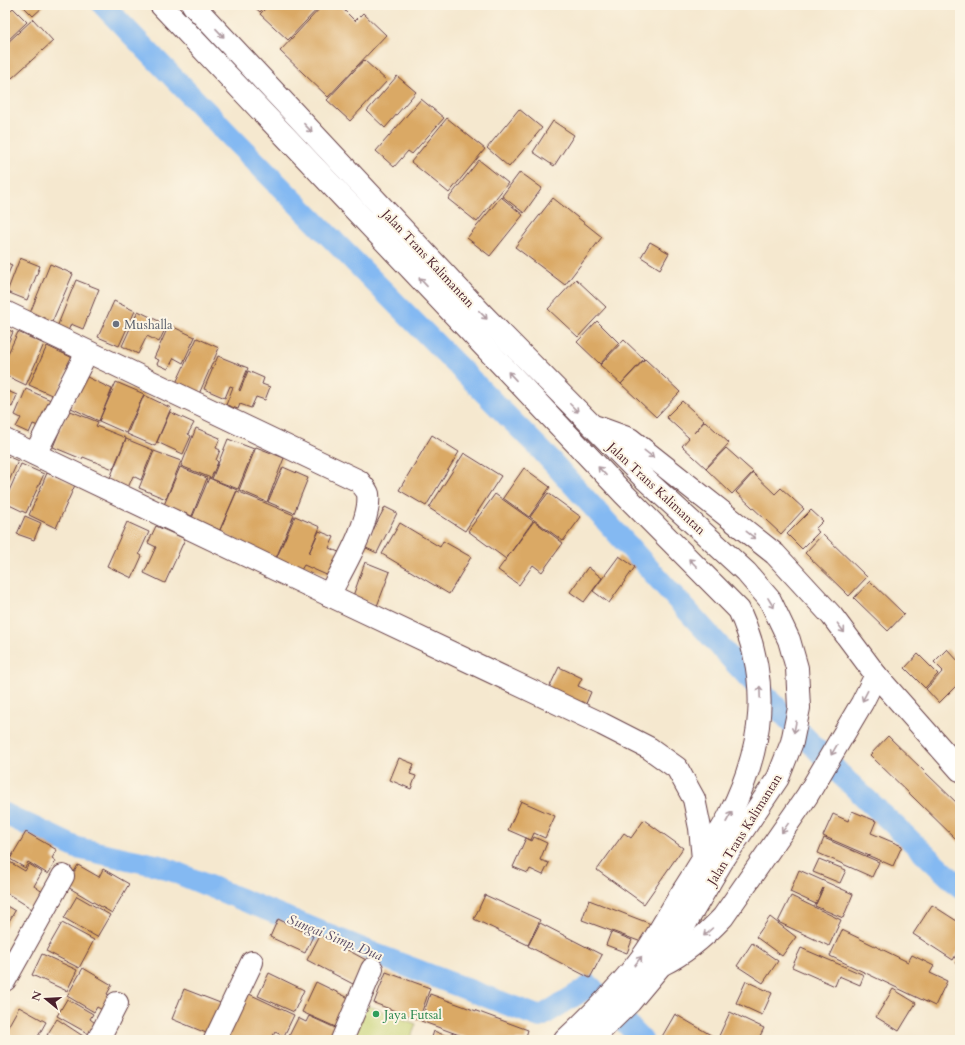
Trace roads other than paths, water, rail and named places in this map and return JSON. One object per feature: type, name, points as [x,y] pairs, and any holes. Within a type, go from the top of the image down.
[{"type":"main road","name":"Jalan Trans Kalimantan","points":[[161,5],[623,493],[739,610],[748,628],[754,648],[758,671],[760,695],[759,718],[756,742],[740,792],[661,965],[622,997]]},
{"type":"main road","name":"Jalan Trans Kalimantan","points":[[193,5],[484,316],[646,480],[746,572],[770,600],[789,640],[797,668],[799,708],[792,742],[778,778],[711,856],[643,955],[622,997],[598,1031],[565,1040]]},
{"type":"main road","points":[[5,312],[359,481],[368,493],[368,509],[364,524],[329,595]]},
{"type":"main road","points":[[35,454],[88,352]]},
{"type":"main road","points":[[590,424],[630,439],[775,554],[832,616],[876,675],[960,770]]},
{"type":"main road","points":[[5,440],[602,724],[649,748],[678,768],[694,799],[700,828],[711,856]]},
{"type":"main road","points":[[661,965],[687,950],[723,917],[807,796],[862,703],[876,675]]},
{"type":"main road","points":[[5,980],[62,876]]},
{"type":"main road","points":[[215,1040],[252,962]]},
{"type":"main road","points":[[342,1040],[372,969]]},
{"type":"main road","points":[[98,1040],[117,1003]]},
{"type":"waterway","points":[[103,5],[234,140],[543,452],[734,662],[841,775],[960,887]]},
{"type":"waterway","name":"Sungai Simp. Dua","points":[[5,814],[77,848],[160,866],[375,954],[540,1017],[590,986],[642,1040]]},
{"type":"place","name":"Mushalla","points":[[116,324]]},
{"type":"place","name":"Jaya Futsal","points":[[376,1014]]}]
